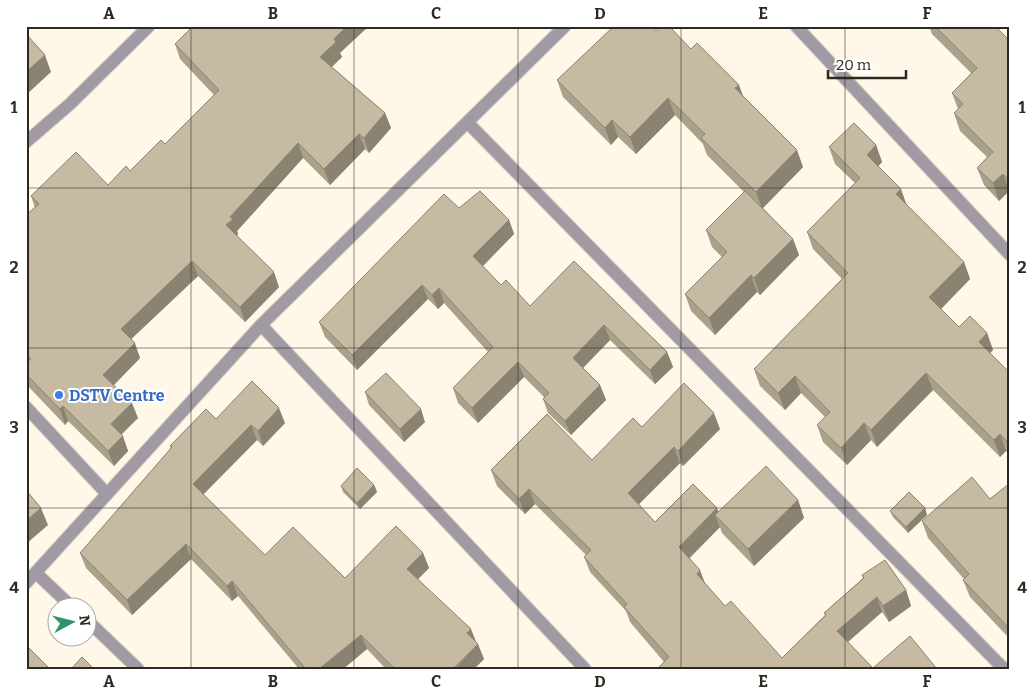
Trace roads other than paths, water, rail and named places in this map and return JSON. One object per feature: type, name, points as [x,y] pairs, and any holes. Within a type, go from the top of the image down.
[{"type":"street","points":[[26,142],[70,104],[149,26]]},
{"type":"street","points":[[26,583],[261,325],[566,26]]},
{"type":"street","points":[[796,26],[1010,254]]},
{"type":"street","points":[[468,123],[1004,669]]},
{"type":"street","points":[[261,325],[585,669]]},
{"type":"street","points":[[26,407],[108,494]]},
{"type":"street","points":[[36,573],[62,598]]},
{"type":"street","points":[[98,631],[138,669]]},
{"type":"place","name":"DSTV Centre","points":[[59,395]]}]
